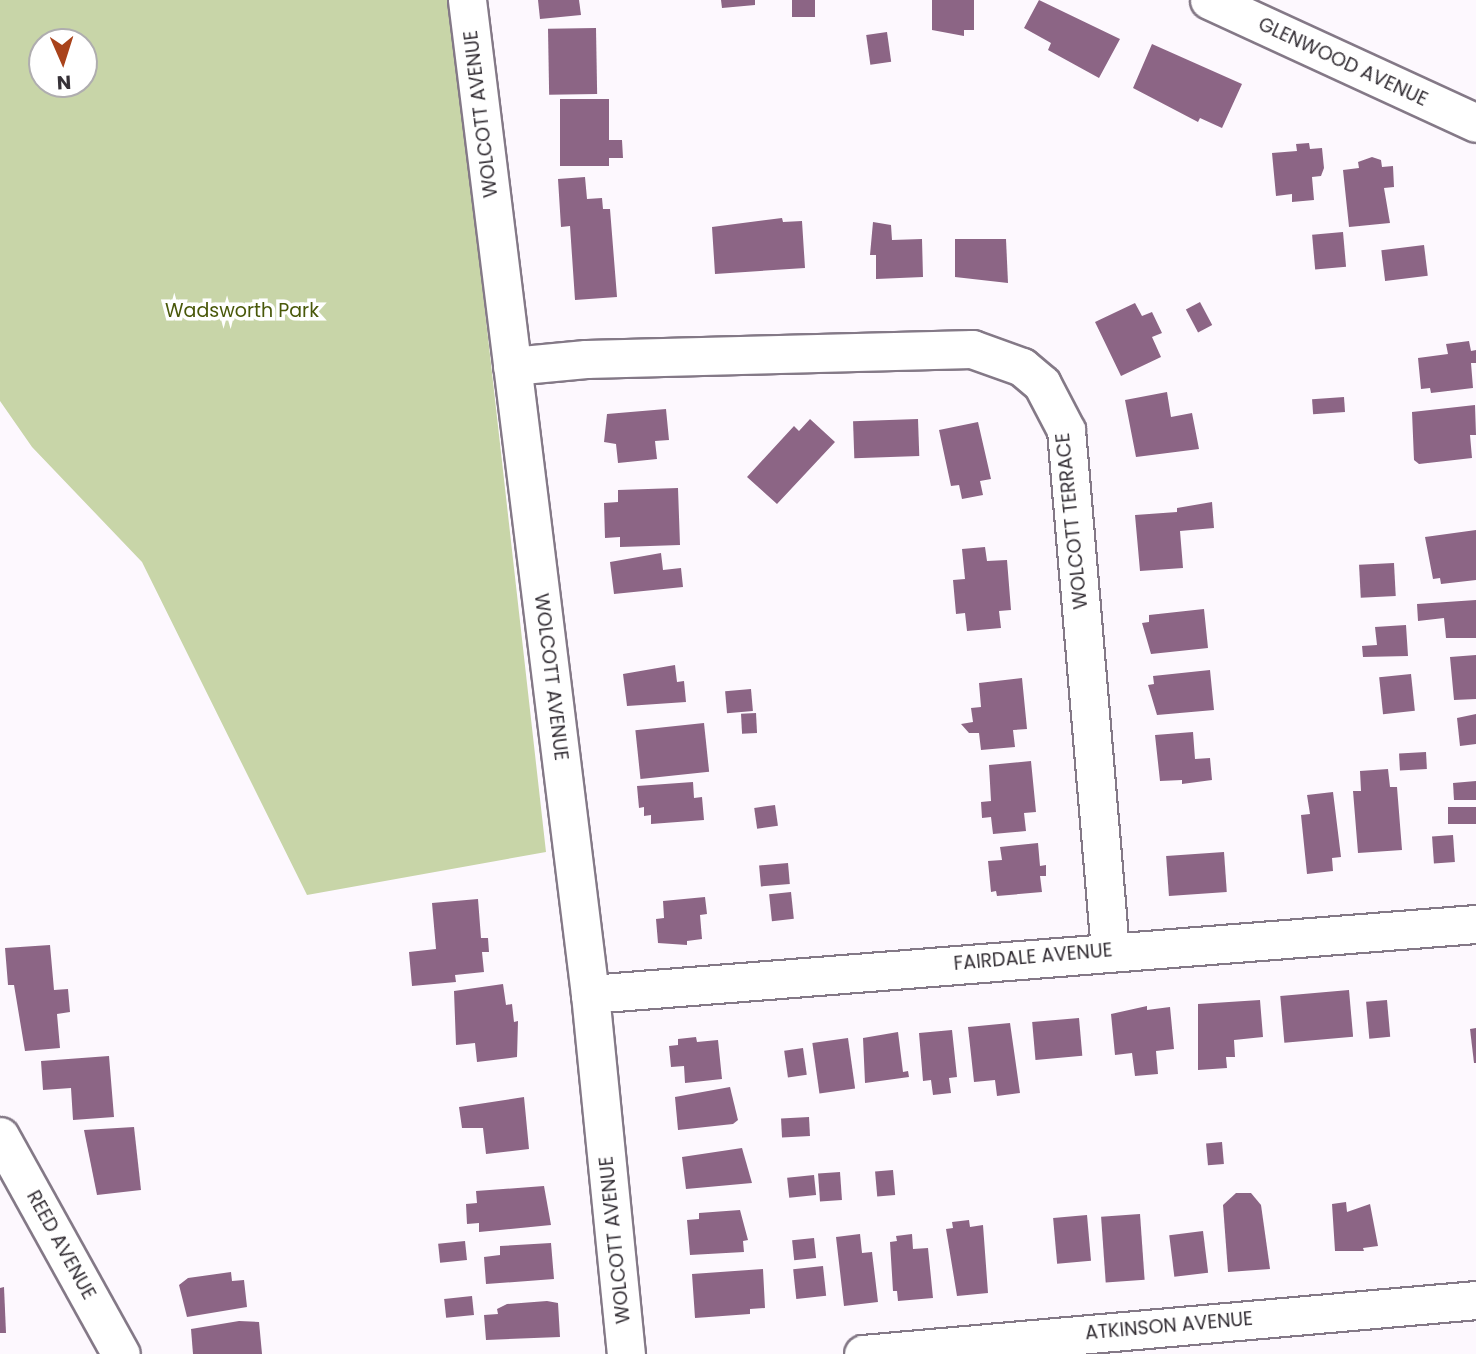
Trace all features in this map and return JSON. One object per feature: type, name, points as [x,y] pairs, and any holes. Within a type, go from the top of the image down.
[{"type":"street","name":"WOLCOTT AVENUE","points":[[467,0],[590,994],[626,1354]]},
{"type":"street","name":"GLENWOOD AVENUE","points":[[1209,0],[1476,123]]},
{"type":"street","name":"WOLCOTT TERRACE","points":[[512,366],[586,359],[972,349],[1022,367],[1042,384],[1066,430],[1110,951]]},
{"type":"street","name":"FAIRDALE AVENUE","points":[[590,994],[1476,924]]},
{"type":"street","name":"REED AVENUE","points":[[0,1136],[121,1354]]},
{"type":"street","name":"ATKINSON AVENUE","points":[[863,1354],[1476,1300]]},
{"type":"green space","name":"Wadsworth Park","points":[[0,0],[450,0],[546,852],[307,895],[142,562],[32,447],[0,401]]},
{"type":"building","points":[[538,0],[579,0],[581,15],[540,19]]},
{"type":"building","points":[[721,0],[755,0],[755,5],[722,8]]},
{"type":"building","points":[[792,0],[815,0],[815,17],[792,17]]},
{"type":"building","points":[[932,0],[974,0],[974,30],[964,30],[964,36],[932,30]]},
{"type":"building","points":[[1039,0],[1120,39],[1099,78],[1048,50],[1051,43],[1024,28]]},
{"type":"building","points":[[596,28],[597,94],[549,95],[548,29]]},
{"type":"building","points":[[887,32],[891,62],[870,65],[866,35]]},
{"type":"building","points":[[1152,44],[1242,84],[1222,128],[1200,118],[1198,122],[1133,88]]},
{"type":"building","points":[[560,99],[609,99],[609,140],[622,140],[623,158],[609,158],[609,166],[560,166]]},
{"type":"building","points":[[1309,143],[1310,149],[1322,148],[1324,168],[1321,176],[1312,177],[1314,200],[1292,202],[1292,194],[1276,196],[1272,153],[1297,151],[1296,144]]},
{"type":"building","points":[[1372,157],[1381,160],[1382,167],[1393,166],[1394,187],[1384,188],[1390,223],[1349,227],[1343,170],[1359,168],[1358,162]]},
{"type":"building","points":[[585,177],[587,199],[602,198],[603,209],[610,209],[617,297],[575,300],[570,226],[561,227],[558,179]]},
{"type":"building","points":[[782,218],[783,222],[802,221],[805,268],[715,274],[712,227]]},
{"type":"building","points":[[873,222],[891,225],[892,240],[922,239],[923,277],[876,279],[876,255],[870,255]]},
{"type":"building","points":[[1343,232],[1346,267],[1315,270],[1312,235]]},
{"type":"building","points":[[955,239],[1006,239],[1008,283],[955,277]]},
{"type":"building","points":[[1424,245],[1428,276],[1385,281],[1381,250]]},
{"type":"building","points":[[1200,302],[1212,325],[1198,332],[1186,310]]},
{"type":"building","points":[[1135,303],[1142,316],[1152,312],[1162,333],[1152,337],[1161,357],[1121,376],[1095,322]]},
{"type":"building","points":[[1469,341],[1471,351],[1476,350],[1476,363],[1471,363],[1473,388],[1431,393],[1430,388],[1421,389],[1418,358],[1448,354],[1446,344]]},
{"type":"building","points":[[1167,392],[1171,417],[1192,413],[1199,449],[1136,457],[1125,400]]},
{"type":"building","points":[[1344,397],[1345,412],[1313,414],[1312,399]]},
{"type":"building","points":[[1475,405],[1476,435],[1470,435],[1472,458],[1419,464],[1414,460],[1412,412]]},
{"type":"building","points":[[666,409],[669,440],[655,441],[657,459],[618,463],[616,444],[604,442],[607,414]]},
{"type":"building","points":[[810,419],[835,442],[777,504],[747,477],[794,426],[799,431]]},
{"type":"building","points":[[918,419],[919,456],[854,458],[853,421]]},
{"type":"building","points":[[978,422],[991,479],[980,481],[983,495],[962,499],[959,485],[951,486],[939,430]]},
{"type":"building","points":[[678,488],[680,545],[620,547],[620,537],[605,538],[604,503],[618,502],[618,490]]},
{"type":"building","points":[[1212,502],[1214,528],[1180,531],[1183,568],[1140,571],[1135,515],[1177,512],[1177,508]]},
{"type":"building","points":[[1476,530],[1476,580],[1441,584],[1440,578],[1433,579],[1425,537]]},
{"type":"building","points":[[985,547],[987,561],[1007,560],[1011,610],[999,611],[1001,628],[967,631],[965,613],[956,614],[953,580],[965,579],[962,549]]},
{"type":"building","points":[[661,553],[663,570],[681,568],[683,587],[614,594],[610,562]]},
{"type":"building","points":[[1394,563],[1396,596],[1361,598],[1359,565]]},
{"type":"building","points":[[1476,600],[1476,638],[1446,638],[1444,618],[1418,621],[1417,604]]},
{"type":"building","points":[[1204,609],[1208,648],[1151,654],[1142,623],[1149,622],[1149,615]]},
{"type":"building","points":[[1406,625],[1408,656],[1363,657],[1362,646],[1377,645],[1375,627]]},
{"type":"building","points":[[1476,655],[1476,699],[1454,700],[1450,657]]},
{"type":"building","points":[[675,665],[677,682],[684,681],[686,702],[627,706],[623,674]]},
{"type":"building","points":[[1210,670],[1214,710],[1157,715],[1148,685],[1154,684],[1153,676]]},
{"type":"building","points":[[1411,674],[1415,711],[1383,714],[1379,677]]},
{"type":"building","points":[[1022,678],[1027,729],[1013,730],[1015,747],[981,750],[979,733],[969,733],[961,724],[973,722],[971,708],[981,707],[979,683]]},
{"type":"building","points":[[751,689],[753,711],[727,713],[725,691]]},
{"type":"building","points":[[756,713],[757,733],[742,734],[741,714]]},
{"type":"building","points":[[1476,714],[1476,744],[1460,746],[1457,718]]},
{"type":"building","points":[[704,723],[709,772],[640,779],[635,730]]},
{"type":"building","points":[[1193,732],[1195,759],[1210,758],[1212,780],[1182,784],[1182,780],[1160,781],[1155,735]]},
{"type":"building","points":[[1426,752],[1427,769],[1400,770],[1399,753]]},
{"type":"building","points":[[1031,761],[1036,812],[1024,813],[1026,831],[993,834],[991,817],[982,818],[981,802],[991,801],[989,765]]},
{"type":"building","points":[[1388,769],[1390,787],[1397,787],[1402,850],[1358,853],[1353,791],[1361,791],[1360,771]]},
{"type":"building","points":[[1476,781],[1476,800],[1454,800],[1453,783]]},
{"type":"building","points":[[693,782],[694,798],[702,797],[704,820],[651,824],[651,815],[644,816],[644,807],[639,808],[637,786]]},
{"type":"building","points":[[1333,792],[1341,857],[1332,858],[1333,871],[1307,874],[1301,815],[1310,814],[1307,795]]},
{"type":"building","points":[[775,805],[778,826],[757,829],[754,808]]},
{"type":"building","points":[[1448,807],[1476,807],[1476,824],[1448,824]]},
{"type":"building","points":[[1453,835],[1455,862],[1434,863],[1432,836]]},
{"type":"building","points":[[1038,843],[1040,866],[1046,865],[1046,876],[1040,876],[1042,892],[997,896],[996,891],[991,892],[988,861],[1002,860],[1000,847]]},
{"type":"building","points":[[1224,852],[1227,892],[1169,896],[1166,856]]},
{"type":"building","points":[[788,863],[790,884],[761,886],[759,866]]},
{"type":"building","points":[[791,892],[794,919],[772,921],[769,894]]},
{"type":"building","points":[[705,897],[707,914],[700,915],[702,939],[687,941],[687,945],[658,943],[656,919],[664,918],[663,901]]},
{"type":"building","points":[[478,899],[481,938],[488,938],[489,952],[482,952],[484,972],[455,975],[456,982],[412,986],[409,952],[436,949],[432,903]]},
{"type":"building","points":[[50,945],[54,990],[68,989],[70,1012],[57,1014],[60,1048],[25,1051],[14,985],[8,985],[5,948]]},
{"type":"building","points":[[503,984],[506,1005],[512,1004],[514,1022],[518,1021],[517,1057],[477,1062],[475,1043],[456,1045],[454,991]]},
{"type":"building","points":[[1349,990],[1353,1037],[1284,1043],[1280,996]]},
{"type":"building","points":[[1260,1000],[1263,1037],[1234,1040],[1235,1057],[1226,1057],[1227,1068],[1198,1070],[1198,1004]]},
{"type":"building","points":[[1387,1000],[1390,1037],[1369,1039],[1366,1002]]},
{"type":"building","points":[[1147,1006],[1147,1010],[1170,1007],[1174,1049],[1156,1051],[1158,1074],[1135,1076],[1132,1053],[1115,1055],[1111,1014]]},
{"type":"building","points":[[1079,1018],[1082,1056],[1035,1060],[1032,1022]]},
{"type":"building","points":[[1010,1023],[1020,1093],[997,1096],[995,1080],[974,1082],[968,1027]]},
{"type":"building","points":[[1476,1028],[1476,1063],[1474,1063],[1470,1029]]},
{"type":"building","points":[[952,1030],[957,1077],[949,1078],[951,1093],[933,1095],[931,1080],[923,1081],[919,1033]]},
{"type":"building","points":[[898,1032],[903,1072],[908,1071],[909,1077],[865,1083],[863,1038]]},
{"type":"building","points":[[696,1037],[697,1042],[718,1040],[722,1079],[685,1083],[684,1066],[671,1067],[669,1046],[678,1045],[678,1039]]},
{"type":"building","points":[[848,1038],[855,1089],[819,1094],[812,1043]]},
{"type":"building","points":[[803,1048],[807,1075],[788,1077],[784,1051]]},
{"type":"building","points":[[109,1056],[114,1117],[73,1120],[71,1088],[43,1090],[41,1061]]},
{"type":"building","points":[[730,1087],[738,1120],[733,1124],[678,1130],[675,1097]]},
{"type":"building","points":[[524,1097],[529,1149],[486,1154],[483,1128],[462,1128],[459,1107]]},
{"type":"building","points":[[809,1117],[810,1136],[782,1137],[781,1118]]},
{"type":"building","points":[[134,1127],[141,1190],[97,1195],[84,1130]]},
{"type":"building","points":[[1222,1142],[1224,1164],[1208,1165],[1206,1143]]},
{"type":"building","points":[[742,1148],[752,1183],[686,1189],[682,1157]]},
{"type":"building","points":[[893,1170],[895,1195],[877,1196],[875,1172]]},
{"type":"building","points":[[840,1172],[842,1200],[820,1201],[818,1174]]},
{"type":"building","points":[[814,1175],[816,1195],[789,1198],[787,1178]]},
{"type":"building","points":[[544,1186],[551,1225],[479,1232],[479,1223],[467,1224],[466,1204],[477,1203],[476,1191]]},
{"type":"building","points":[[1236,1193],[1251,1193],[1261,1205],[1270,1269],[1228,1272],[1223,1205]]},
{"type":"building","points":[[1346,1202],[1347,1212],[1370,1204],[1378,1246],[1363,1248],[1364,1251],[1335,1251],[1332,1204]]},
{"type":"building","points":[[740,1210],[748,1240],[743,1241],[744,1252],[690,1255],[687,1220],[699,1219],[699,1213]]},
{"type":"building","points":[[1140,1214],[1145,1280],[1106,1283],[1101,1217]]},
{"type":"building","points":[[1087,1215],[1091,1261],[1057,1264],[1053,1218]]},
{"type":"building","points":[[969,1220],[970,1227],[983,1225],[988,1293],[957,1296],[946,1229],[953,1228],[952,1222]]},
{"type":"building","points":[[1203,1231],[1208,1273],[1174,1277],[1169,1235]]},
{"type":"building","points":[[860,1234],[862,1253],[872,1252],[878,1302],[844,1306],[836,1237]]},
{"type":"building","points":[[912,1234],[913,1249],[928,1248],[933,1298],[898,1301],[897,1291],[893,1291],[890,1242],[897,1241],[896,1236]]},
{"type":"building","points":[[814,1238],[816,1258],[794,1260],[792,1240]]},
{"type":"building","points":[[465,1241],[467,1260],[440,1263],[438,1244]]},
{"type":"building","points":[[551,1243],[554,1279],[486,1284],[484,1257],[500,1255],[500,1246]]},
{"type":"building","points":[[823,1266],[826,1296],[796,1299],[793,1269]]},
{"type":"building","points":[[763,1269],[765,1308],[750,1309],[750,1314],[695,1318],[692,1274]]},
{"type":"building","points":[[231,1272],[232,1281],[244,1280],[247,1307],[187,1317],[179,1285],[188,1278]]},
{"type":"building","points":[[4,1287],[6,1333],[0,1333],[0,1288]]},
{"type":"building","points":[[472,1296],[474,1315],[446,1318],[444,1299]]},
{"type":"building","points":[[547,1301],[558,1303],[560,1337],[486,1340],[484,1315],[498,1314],[497,1309],[507,1304]]},
{"type":"building","points":[[239,1321],[259,1322],[262,1354],[193,1354],[191,1329]]}]
